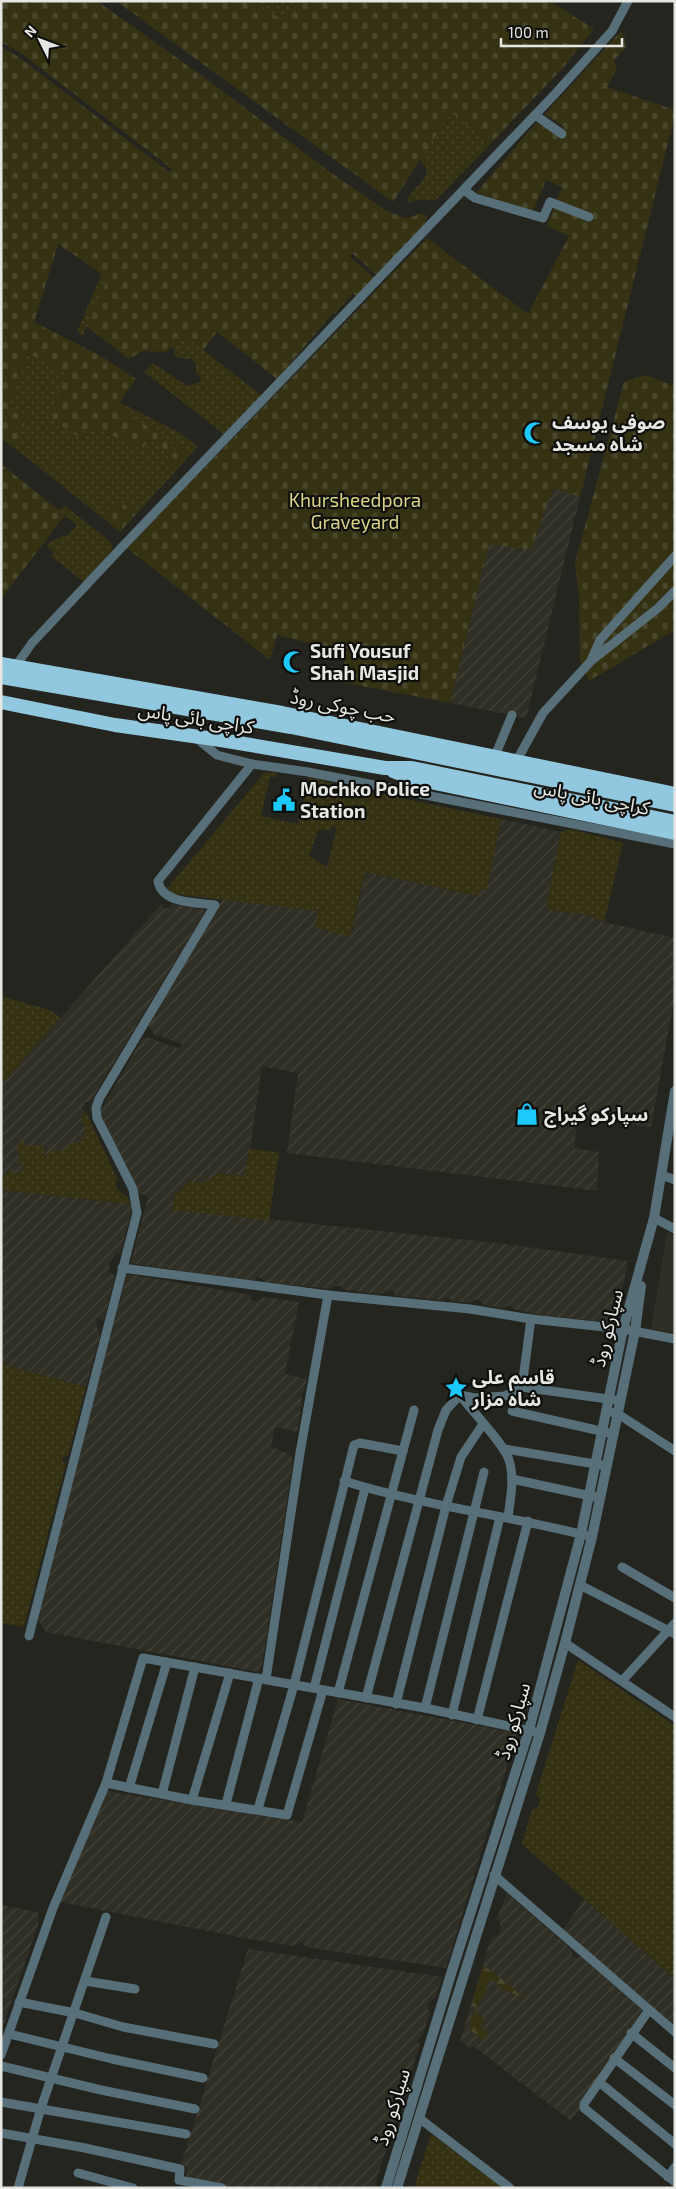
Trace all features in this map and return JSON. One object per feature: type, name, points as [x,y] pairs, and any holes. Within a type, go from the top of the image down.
[{"type":"highway","name":"حب چوکی روڈ","points":[[8,666],[282,713],[675,794]]},
{"type":"highway","points":[[1,677],[291,727],[675,805]]},
{"type":"highway","name":"کراچی بائی پاس","points":[[1,702],[115,725],[194,736],[385,768],[412,768],[458,783],[675,833]]},
{"type":"highway","name":"کراچی بائی پاس","points":[[458,783],[675,822]]},
{"type":"street","points":[[8,666],[535,115],[612,32],[628,1]]},
{"type":"street","points":[[535,115],[562,134]]},
{"type":"street","points":[[464,190],[475,198],[543,218],[550,202],[589,217]]},
{"type":"street","points":[[590,660],[600,640],[675,556]]},
{"type":"street","points":[[517,760],[543,713],[590,660],[658,608],[675,591]]},
{"type":"street","points":[[495,756],[512,715]]},
{"type":"street","points":[[194,736],[217,755],[252,764],[308,772],[675,844]]},
{"type":"street","points":[[29,1636],[137,1213],[136,1200],[132,1189],[97,1118],[96,1108],[99,1099],[215,905],[169,898],[160,890],[158,881],[252,764]]},
{"type":"street","name":"سپارکو روڈ","points":[[386,2188],[451,1974],[529,1730],[581,1534],[623,1329],[645,1256],[662,1175],[670,1147],[675,1091]]},
{"type":"street","points":[[662,1175],[675,1180]]},
{"type":"street","points":[[654,1218],[675,1230]]},
{"type":"street","name":"سپارکو روڈ","points":[[397,2188],[540,1733],[565,1643],[592,1537],[614,1434],[635,1331],[645,1256]]},
{"type":"street","points":[[122,1268],[328,1295],[470,1309],[532,1319],[623,1329],[675,1339]]},
{"type":"street","points":[[226,1804],[263,1678],[328,1295]]},
{"type":"street","points":[[522,1386],[532,1319]]},
{"type":"street","points":[[460,1395],[474,1398],[505,1396],[522,1386],[621,1400]]},
{"type":"street","points":[[452,1715],[504,1518],[512,1479],[510,1460],[505,1449],[460,1395]]},
{"type":"street","points":[[366,1698],[438,1430],[446,1410],[460,1395]]},
{"type":"street","points":[[338,1693],[414,1410]]},
{"type":"street","points":[[606,1410],[618,1414],[675,1451]]},
{"type":"street","points":[[512,1411],[614,1434]]},
{"type":"street","points":[[396,1704],[446,1506],[461,1457],[483,1424]]},
{"type":"street","points":[[258,1809],[294,1685],[354,1445],[357,1443],[403,1451]]},
{"type":"street","points":[[505,1449],[607,1466]]},
{"type":"street","points":[[424,1708],[484,1472]]},
{"type":"street","points":[[512,1479],[600,1498]]},
{"type":"street","points":[[344,1481],[392,1496],[475,1510],[592,1537]]},
{"type":"street","points":[[106,1783],[192,1800],[258,1809],[284,1815],[289,1812],[365,1488]]},
{"type":"street","points":[[477,1720],[528,1521]]},
{"type":"street","points":[[622,1566],[675,1598]]},
{"type":"street","points":[[580,1585],[671,1632]]},
{"type":"street","points":[[622,1681],[671,1632],[675,1623]]},
{"type":"street","points":[[565,1643],[675,1717]]},
{"type":"street","points":[[1,2055],[53,1908],[106,1783],[144,1658],[424,1708],[540,1733]]},
{"type":"street","points":[[130,1788],[167,1662]]},
{"type":"street","points":[[162,1794],[195,1667]]},
{"type":"street","points":[[192,1800],[230,1673]]},
{"type":"street","points":[[494,1875],[675,2032]]},
{"type":"street","points":[[18,2188],[62,2046],[75,2013],[106,1917]]},
{"type":"street","points":[[85,1981],[135,1990]]},
{"type":"street","points":[[19,2002],[75,2013],[123,2027],[214,2044]]},
{"type":"street","points":[[649,2010],[614,2058],[584,2104],[584,2108],[671,2180],[675,2167]]},
{"type":"street","points":[[631,2033],[675,2068]]},
{"type":"street","points":[[9,2034],[112,2059],[204,2078]]},
{"type":"street","points":[[614,2058],[675,2105]]},
{"type":"street","points":[[1,2066],[101,2090],[195,2109]]},
{"type":"street","points":[[599,2082],[675,2144]]},
{"type":"street","points":[[1,2102],[186,2134]]},
{"type":"street","points":[[419,2118],[510,2188]]},
{"type":"street","points":[[1,2133],[180,2169],[179,2180],[222,2188]]},
{"type":"street","points":[[78,2173],[133,2188]]},
{"type":"shaded area","points":[[553,488],[580,497],[526,718],[450,703],[489,544]]},
{"type":"shaded area","points":[[501,819],[561,832],[547,905],[549,910],[587,915],[604,922],[675,938],[675,994],[651,1127],[578,1116],[574,1148],[599,1152],[597,1191],[287,1153],[298,1073],[262,1066],[250,1149],[244,1176],[218,1173],[173,1209],[506,1244],[628,1261],[615,1323],[539,1315],[513,1309],[510,1305],[501,1308],[484,1305],[478,1299],[469,1303],[452,1301],[445,1298],[444,1300],[395,1296],[394,1291],[386,1290],[381,1294],[344,1290],[342,1286],[335,1286],[331,1289],[265,1282],[258,1276],[253,1282],[131,1263],[148,1196],[139,1194],[100,1116],[101,1110],[141,1041],[146,1037],[181,1049],[182,1044],[154,1034],[147,1024],[223,899],[318,911],[352,933],[365,872],[478,896],[480,889],[487,890]]},
{"type":"shaded area","points":[[162,903],[164,909],[171,907],[172,904],[205,910],[205,912],[90,1102],[85,1102],[82,1109],[86,1112],[81,1117],[86,1131],[80,1142],[64,1152],[44,1155],[27,1146],[23,1141],[19,1158],[24,1169],[1,1183],[1,1085]]},
{"type":"shaded area","points":[[1,1190],[130,1204],[132,1210],[120,1254],[116,1254],[110,1262],[109,1272],[115,1276],[104,1320],[97,1319],[96,1325],[100,1336],[86,1387],[1,1364]]},
{"type":"shaded area","points":[[667,1232],[675,1236],[675,1333],[651,1329]]},
{"type":"shaded area","points":[[127,1274],[251,1295],[250,1300],[258,1301],[263,1297],[299,1302],[285,1374],[307,1379],[304,1391],[301,1394],[302,1402],[297,1432],[275,1427],[271,1447],[290,1454],[293,1462],[262,1666],[258,1672],[46,1632],[37,1618]]},
{"type":"shaded area","points":[[338,1699],[517,1733],[446,1968],[306,1947],[302,1942],[294,1946],[249,1939],[60,1902],[107,1791],[302,1822]]},
{"type":"shaded area","points":[[507,1893],[572,1950],[572,1955],[575,1958],[581,1957],[644,2011],[571,2121],[473,2046],[470,2048],[460,2041],[491,1938],[498,1935],[501,1926],[497,1919]]},
{"type":"shaded area","points":[[584,1899],[675,1979],[675,2028],[580,1946],[573,1936],[569,1937],[562,1931]]},
{"type":"shaded area","points":[[1,1905],[38,1912],[39,1922],[1,2032]]},
{"type":"shaded area","points":[[248,1949],[442,1977],[435,1999],[429,2001],[427,2008],[430,2012],[423,2034],[416,2042],[420,2044],[374,2188],[238,2188],[186,2179],[187,2167],[181,2165]]},
{"type":"green space","points":[[1,1],[97,1],[201,75],[330,172],[387,211],[406,218],[420,213],[428,216],[423,227],[377,275],[352,253],[350,257],[374,278],[357,297],[353,293],[335,314],[333,313],[277,379],[217,332],[203,350],[180,333],[167,352],[143,351],[129,359],[86,326],[108,278],[58,244],[34,322],[106,359],[136,379],[117,406],[190,455],[176,471],[166,462],[170,455],[150,440],[142,449],[91,426],[79,437],[49,418],[67,374],[26,352],[10,405],[28,417],[13,447],[1,438],[1,47],[20,58],[169,172],[172,169],[21,53],[1,42]]},
{"type":"green space","points":[[116,1],[253,1],[284,21],[297,1],[550,1],[594,29],[562,69],[490,144],[451,112],[393,202]]},
{"type":"green space","points":[[253,1],[297,1],[284,21]]},
{"type":"green space","name":"Khursheedpora Graveyard","points":[[620,32],[626,37],[624,39],[626,47],[614,60],[617,68],[607,87],[675,110],[675,115],[580,497],[553,488],[531,550],[489,544],[450,703],[341,682],[346,652],[277,635],[270,660],[127,548],[427,238],[528,314],[569,236],[547,226],[562,187],[546,180],[533,211],[476,193],[536,123],[561,136],[564,127],[545,114]]},
{"type":"green space","points":[[451,111],[490,144],[436,200],[416,200],[409,203],[408,198],[426,174],[427,169],[420,159]]},
{"type":"green space","points":[[102,273],[108,278],[83,335],[77,332]]},
{"type":"green space","points":[[180,332],[262,396],[248,411],[242,411],[243,416],[224,434],[144,372],[153,363],[187,386],[200,382],[201,377],[196,373],[196,365],[191,358],[185,359],[174,356],[175,349],[170,347]]},
{"type":"green space","points":[[26,352],[68,374],[49,419],[91,426],[142,449],[150,440],[170,455],[166,462],[176,471],[136,514],[118,500],[104,519],[13,447],[28,417],[10,405]]},
{"type":"green space","points":[[645,375],[675,386],[675,630],[589,681],[580,662],[579,596],[575,563],[624,382]]},
{"type":"green space","points":[[119,402],[178,432],[198,446],[190,455],[117,406]]},
{"type":"green space","points":[[1,464],[65,515],[1,599]]},
{"type":"green space","points":[[118,500],[136,514],[120,532],[104,519]]},
{"type":"green space","points":[[65,506],[110,541],[113,549],[84,582],[51,556],[54,552],[47,546],[51,541],[69,534],[77,525],[59,511]]},
{"type":"green space","points":[[264,773],[277,773],[276,777],[270,777],[261,816],[298,824],[309,777],[379,796],[382,794],[501,819],[487,891],[480,889],[479,896],[365,872],[350,937],[315,927],[318,911],[166,893],[166,890]],"holes":[[[331,827],[337,827],[327,867],[309,856],[319,829],[330,831]]]},
{"type":"green space","points":[[570,829],[623,843],[604,922],[587,915],[548,910],[549,906],[547,905],[561,832]]},
{"type":"green space","points":[[1,996],[52,1011],[60,1018],[1,1085]]},
{"type":"green space","points":[[86,1112],[118,1180],[116,1181],[117,1189],[128,1198],[130,1204],[1,1190],[1,1183],[9,1169],[16,1173],[24,1169],[19,1158],[17,1145],[23,1140],[27,1146],[42,1145],[45,1155],[55,1150],[64,1151],[71,1142],[80,1142],[86,1131],[81,1117]]},
{"type":"green space","points":[[250,1149],[279,1152],[269,1220],[173,1210],[174,1195],[191,1181],[203,1183],[218,1173],[244,1176]]},
{"type":"green space","points":[[1,1364],[86,1387],[68,1456],[63,1457],[62,1462],[66,1463],[25,1623],[22,1627],[1,1623]]},
{"type":"green space","points":[[578,1660],[675,1726],[675,1979],[522,1844],[532,1809],[537,1809],[540,1799],[536,1794]]},
{"type":"green space","points":[[483,1965],[522,1995],[521,1997],[501,1989],[494,1980],[485,1984],[487,1988],[475,2011],[485,2020],[480,2026],[489,2033],[483,2040],[470,2030],[470,2020],[476,2007],[471,2006]]},
{"type":"green space","points":[[431,2134],[503,2188],[414,2188]]},
{"type":"place","name":"صوفی یوسف شاہ مسجد","points":[[535,433]]},
{"type":"place","name":"Sufi Yousuf Shah Masjid","points":[[294,662]]},
{"type":"place","name":"Mochko Police Station","points":[[284,800]]},
{"type":"place","name":"سپارکو گیراج","points":[[527,1114]]},
{"type":"place","name":"قاسم علی شاہ مزار","points":[[456,1388]]}]
